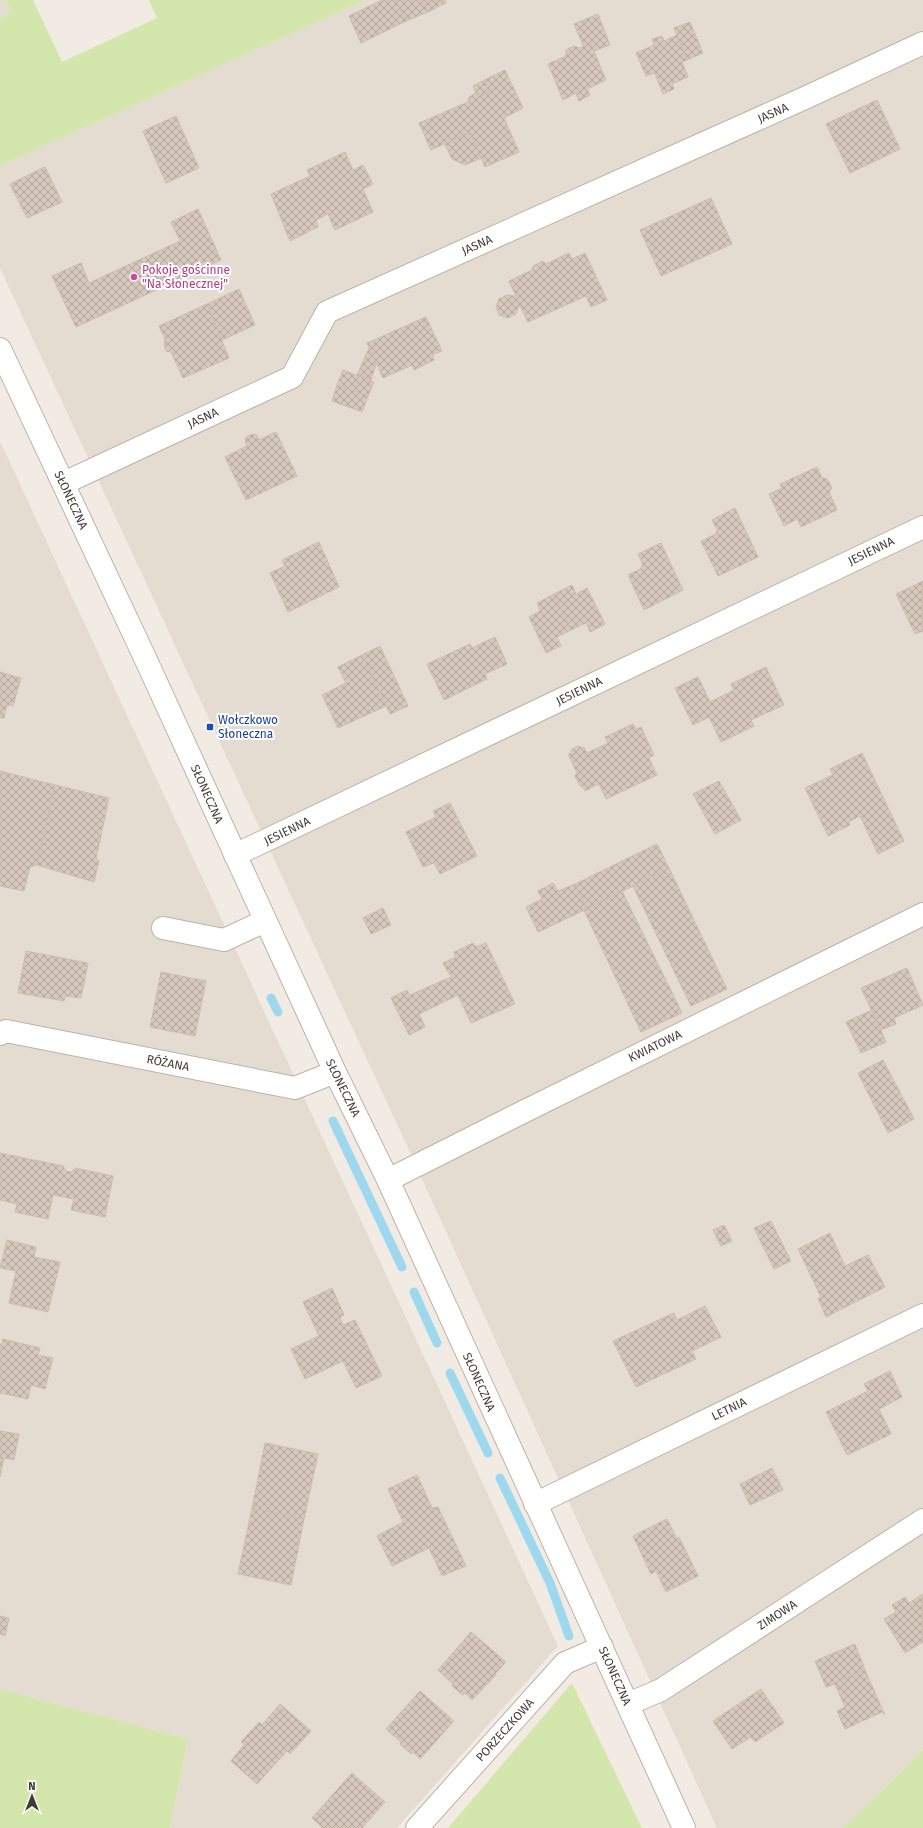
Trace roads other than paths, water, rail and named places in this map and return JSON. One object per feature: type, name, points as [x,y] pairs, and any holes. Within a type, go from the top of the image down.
[{"type":"street","name":"JASNA","points":[[64,484],[292,377],[327,312],[800,100],[923,43]]},
{"type":"street","name":"SŁONECZNA","points":[[0,349],[64,484],[335,1072],[388,1180],[684,1828]]},
{"type":"street","name":"JESIENNA","points":[[235,856],[923,527]]},
{"type":"street","name":"KWIATOWA","points":[[388,1180],[528,1109],[923,914]]},
{"type":"street","points":[[163,928],[224,940],[265,921]]},
{"type":"street","name":"RÓŻANA","points":[[0,1034],[6,1031],[296,1088],[335,1072]]},
{"type":"street","name":"LETNIA","points":[[535,1504],[923,1315]]},
{"type":"street","name":"ZIMOWA","points":[[628,1704],[661,1690],[923,1520]]},
{"type":"street","name":"PORZECZKOWA","points":[[417,1828],[565,1663],[602,1646]]},
{"type":"waterway","points":[[271,998],[278,1012]]},
{"type":"waterway","points":[[333,1121],[402,1267]]},
{"type":"waterway","points":[[414,1292],[437,1343]]},
{"type":"waterway","points":[[450,1373],[488,1453]]},
{"type":"waterway","points":[[500,1478],[550,1583],[569,1636]]},
{"type":"place","name":"Pokoje gościnne \"Na Słonecznej\"","points":[[134,277]]},
{"type":"place","name":"Wołczkowo Słoneczna","points":[[210,727]]}]
